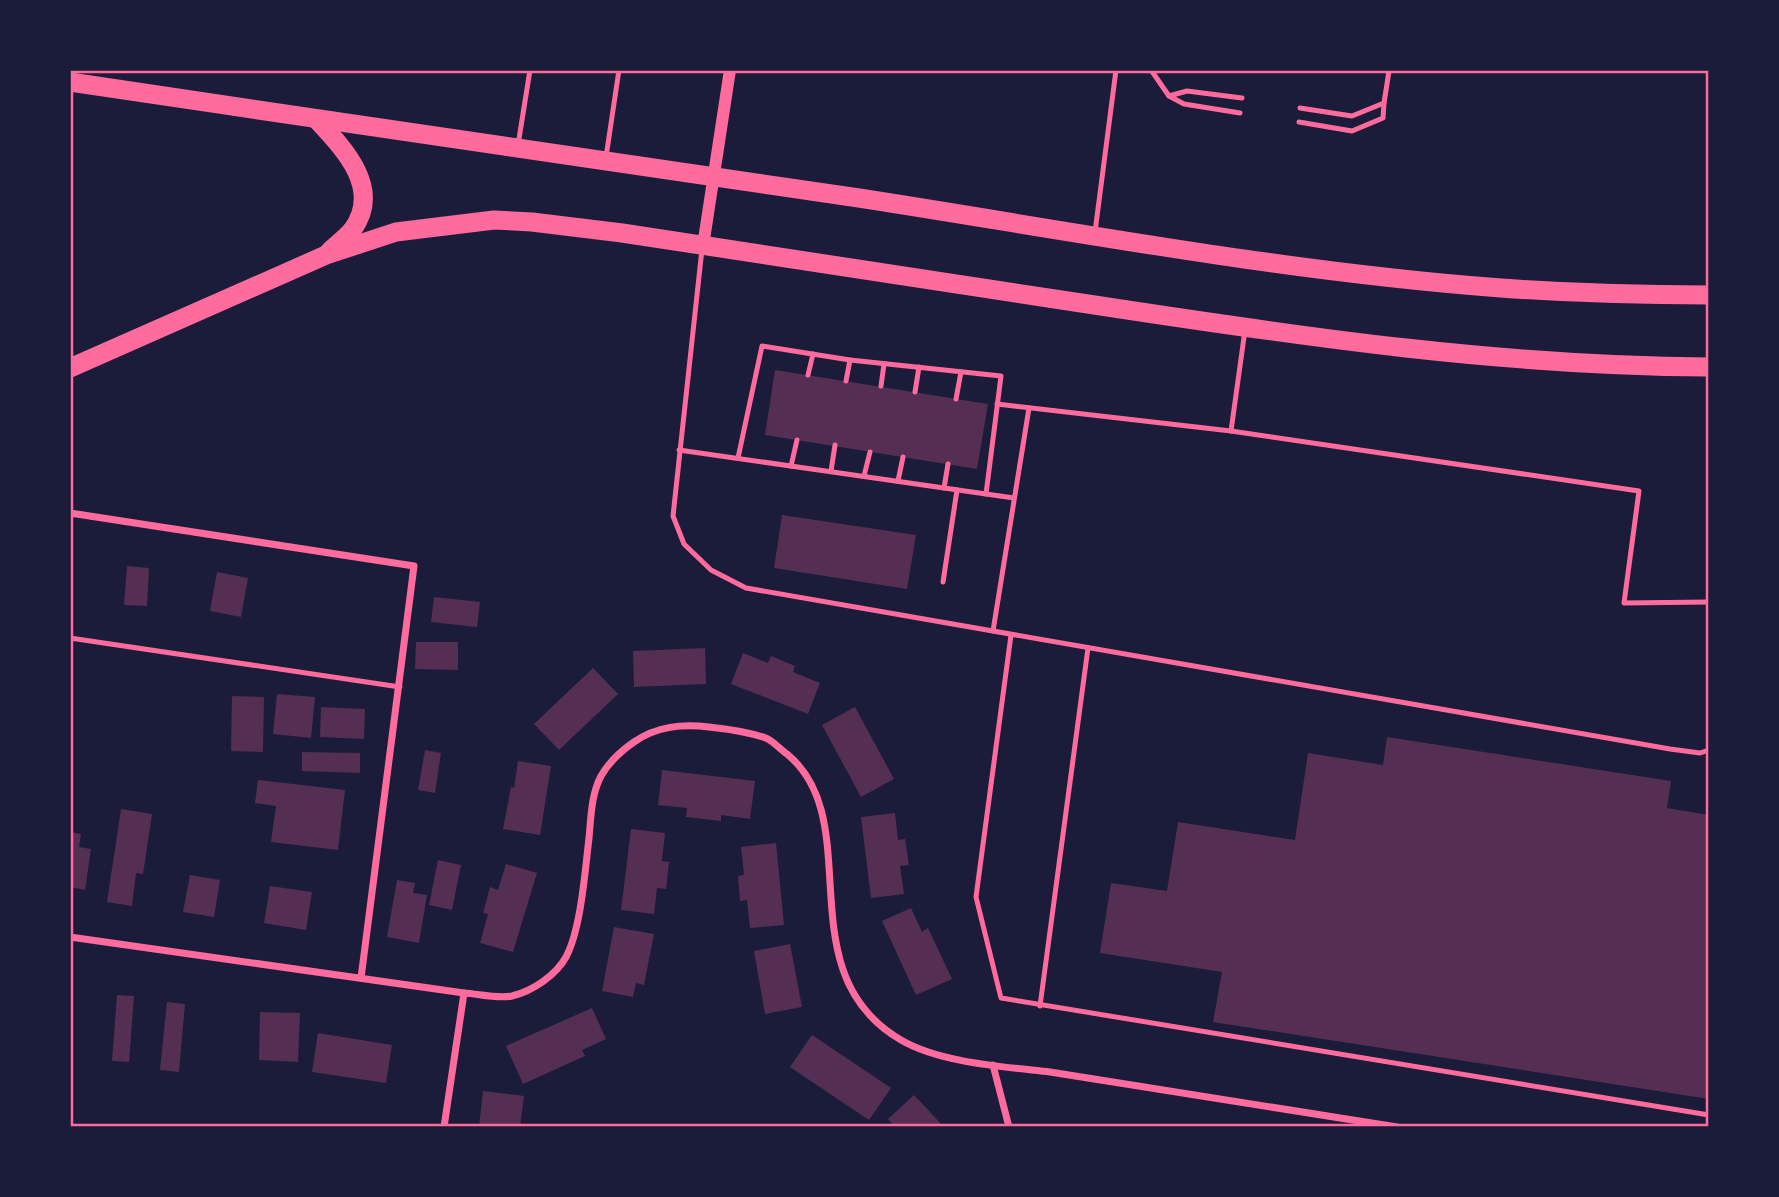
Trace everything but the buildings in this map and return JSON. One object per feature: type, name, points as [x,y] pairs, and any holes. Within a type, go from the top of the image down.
[{"type":"highway","points":[[70,82],[317,120],[714,175],[1095,235],[1375,275],[1501,288],[1636,295],[1709,295]]},
{"type":"highway","points":[[317,120],[360,175],[363,196],[361,212],[352,229],[326,255]]},
{"type":"highway","points":[[70,368],[326,255],[396,232],[494,220],[609,232],[1363,345],[1490,358],[1656,367],[1709,367]]},
{"type":"street","points":[[703,246],[730,70]]},
{"type":"street","points":[[70,513],[414,566],[361,978]]},
{"type":"street","points":[[70,937],[464,993],[511,996],[544,982],[566,958],[576,928],[592,807],[601,777],[620,752],[646,733],[678,724],[719,728],[768,739],[793,760],[814,787],[823,817],[835,939],[842,969],[856,997],[876,1021],[901,1040],[930,1052],[993,1066],[1050,1072],[1397,1127]]},
{"type":"street","points":[[444,1127],[464,993]]},
{"type":"street","points":[[993,1066],[1009,1127]]},
{"type":"lane","points":[[518,148],[530,70]]},
{"type":"lane","points":[[605,160],[619,70]]},
{"type":"lane","points":[[1095,235],[1116,70]]},
{"type":"lane","points":[[1151,70],[1169,96],[1184,104],[1240,113]]},
{"type":"lane","points":[[1299,122],[1352,131],[1383,118],[1388,71]]},
{"type":"lane","points":[[1169,96],[1187,91],[1242,98]]},
{"type":"lane","points":[[1300,108],[1352,116],[1384,103]]},
{"type":"lane","points":[[703,246],[673,516],[684,544],[711,570],[746,588],[1700,753],[1709,758]]},
{"type":"lane","points":[[1231,431],[1245,328]]},
{"type":"lane","points":[[738,458],[762,346],[850,360],[1001,376],[986,494]]},
{"type":"lane","points":[[808,375],[813,354]]},
{"type":"lane","points":[[846,381],[850,360]]},
{"type":"lane","points":[[881,386],[884,364]]},
{"type":"lane","points":[[915,392],[919,367]]},
{"type":"lane","points":[[956,399],[961,372]]},
{"type":"lane","points":[[997,404],[1231,431],[1639,491],[1625,603],[1709,602]]},
{"type":"lane","points":[[993,631],[1029,408]]},
{"type":"lane","points":[[790,466],[797,440]]},
{"type":"lane","points":[[831,471],[835,445]]},
{"type":"lane","points":[[679,450],[1014,498]]},
{"type":"lane","points":[[864,476],[870,452]]},
{"type":"lane","points":[[898,481],[903,457]]},
{"type":"lane","points":[[944,488],[948,464]]},
{"type":"lane","points":[[943,582],[957,490]]},
{"type":"lane","points":[[1011,635],[976,897],[1002,998],[1709,1115]]},
{"type":"lane","points":[[70,638],[400,687]]},
{"type":"lane","points":[[1040,1006],[1088,648]]},
{"type":"lane","points":[[1700,753],[1709,750]]}]
